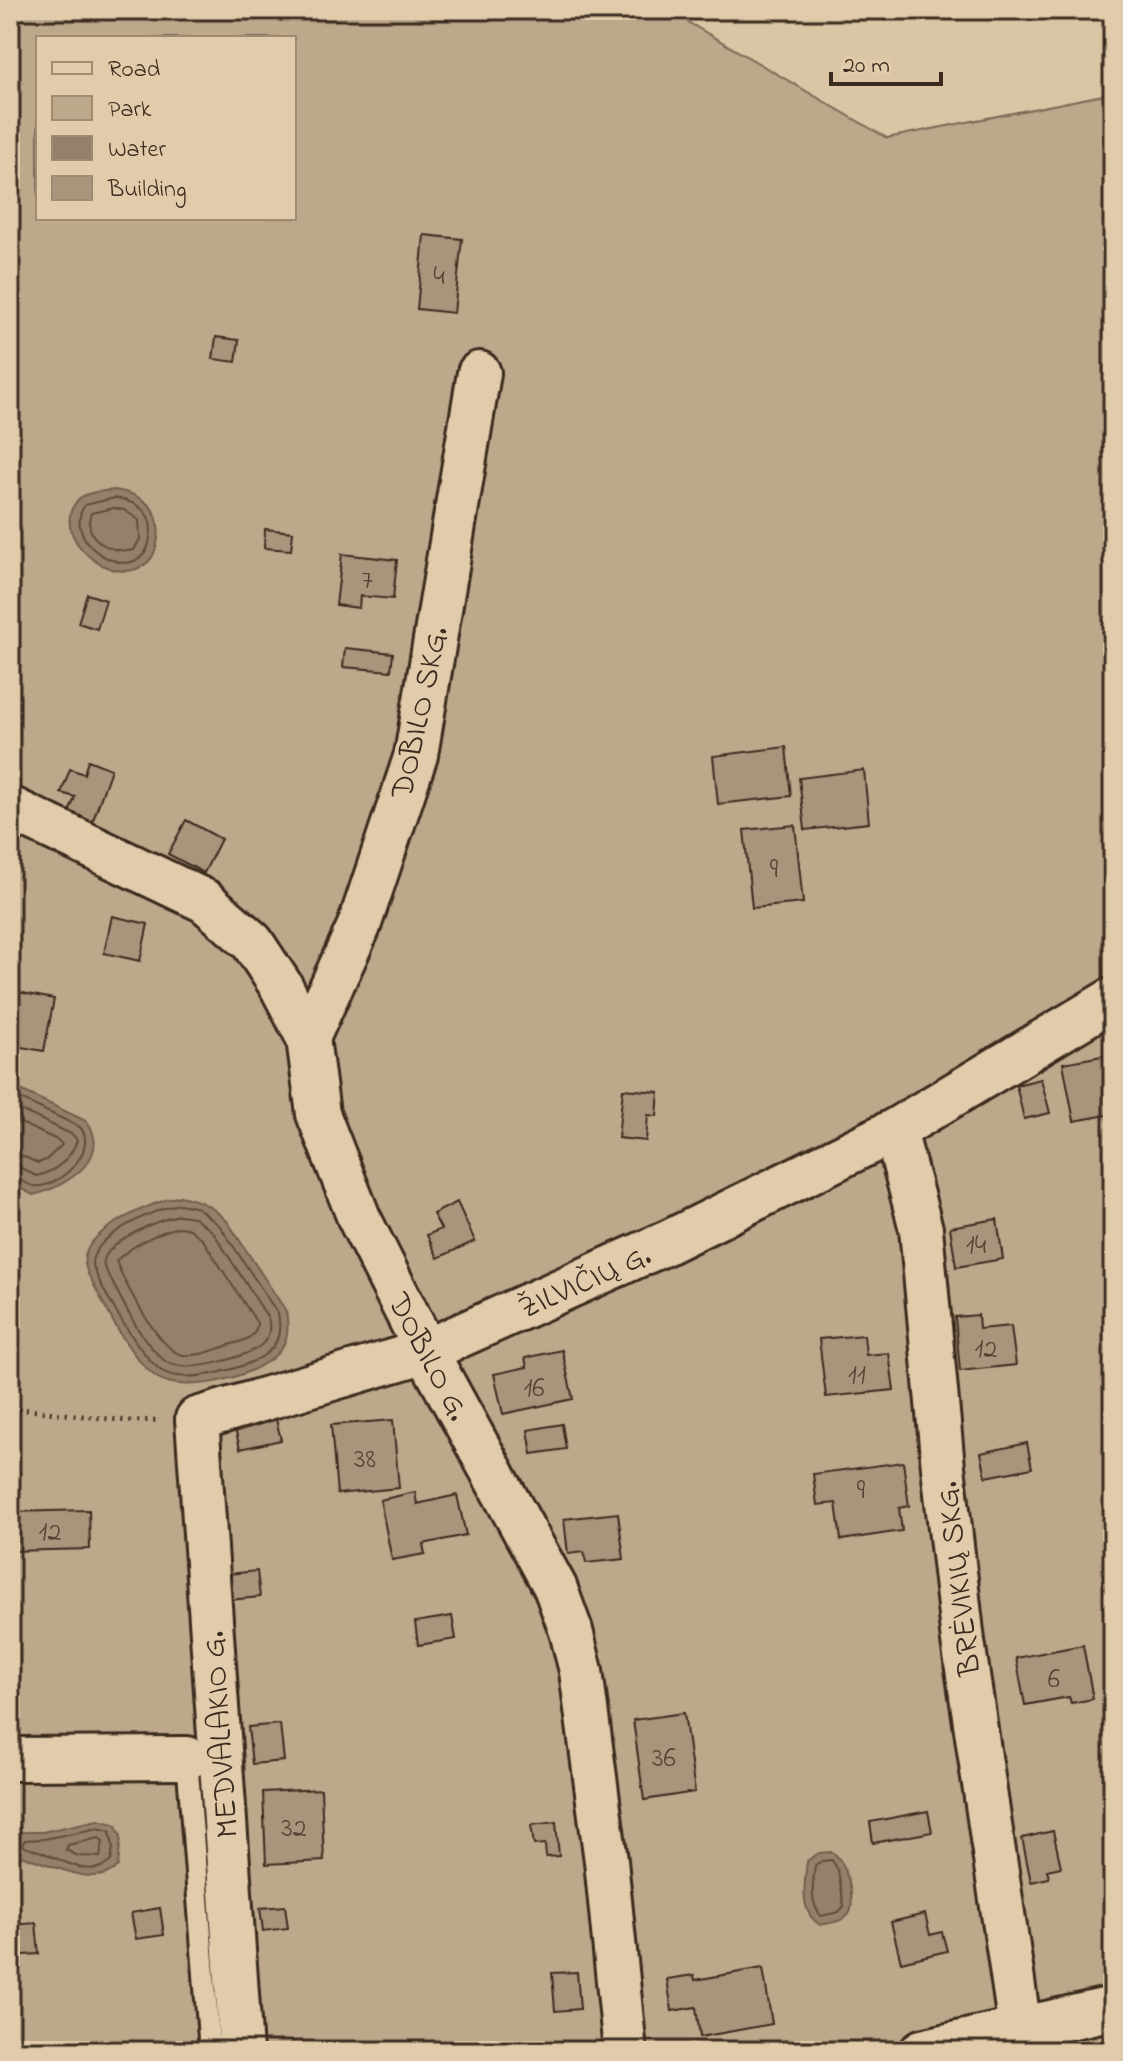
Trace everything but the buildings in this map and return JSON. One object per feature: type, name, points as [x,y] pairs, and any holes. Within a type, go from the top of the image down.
[{"type":"street","name":"DOBILO SKG.","points":[[308,1038],[359,926],[416,755],[479,373]]},
{"type":"street","name":"DOBILO G.","points":[[10,808],[205,901],[252,942],[281,986],[308,1038],[318,1114],[359,1218],[426,1351],[555,1587],[571,1631],[581,1671],[606,1861],[625,2051]]},
{"type":"street","name":"ŽILVIČIŲ G.","points":[[197,1419],[426,1351],[666,1243],[895,1130],[1113,999]]},
{"type":"street","name":"BRĖVIKIŲ SKG.","points":[[895,1130],[921,1229],[963,1641],[1020,2029]]},
{"type":"street","name":"MEDVALAKIO G.","points":[[197,1419],[241,2051]]},
{"type":"street","points":[[10,1759],[187,1758]]},
{"type":"street","points":[[922,2051],[1113,2008]]},
{"type":"lane","points":[[187,1758],[210,2051]]},
{"type":"path","points":[[10,1408],[128,1421],[197,1419]]},
{"type":"green space","points":[[10,10],[667,10],[887,138],[1113,93],[1113,2051],[10,2051]]},
{"type":"water","points":[[115,490],[142,499],[157,518],[158,538],[154,553],[149,561],[135,569],[119,570],[88,556],[70,528],[71,513],[82,496]]},
{"type":"water","points":[[10,1085],[86,1121],[93,1134],[94,1147],[82,1169],[58,1186],[33,1195],[10,1183]]},
{"type":"water","points":[[180,1196],[205,1204],[227,1221],[287,1316],[286,1338],[274,1357],[242,1374],[203,1384],[168,1382],[144,1366],[117,1328],[85,1263],[90,1245],[111,1226],[140,1210]]},
{"type":"water","points":[[98,1820],[115,1824],[121,1836],[118,1866],[107,1874],[81,1875],[10,1855],[10,1832],[42,1832]]},
{"type":"water","points":[[831,1852],[845,1871],[851,1891],[851,1908],[843,1919],[820,1925],[806,1905],[804,1887],[807,1861],[819,1853]]}]
